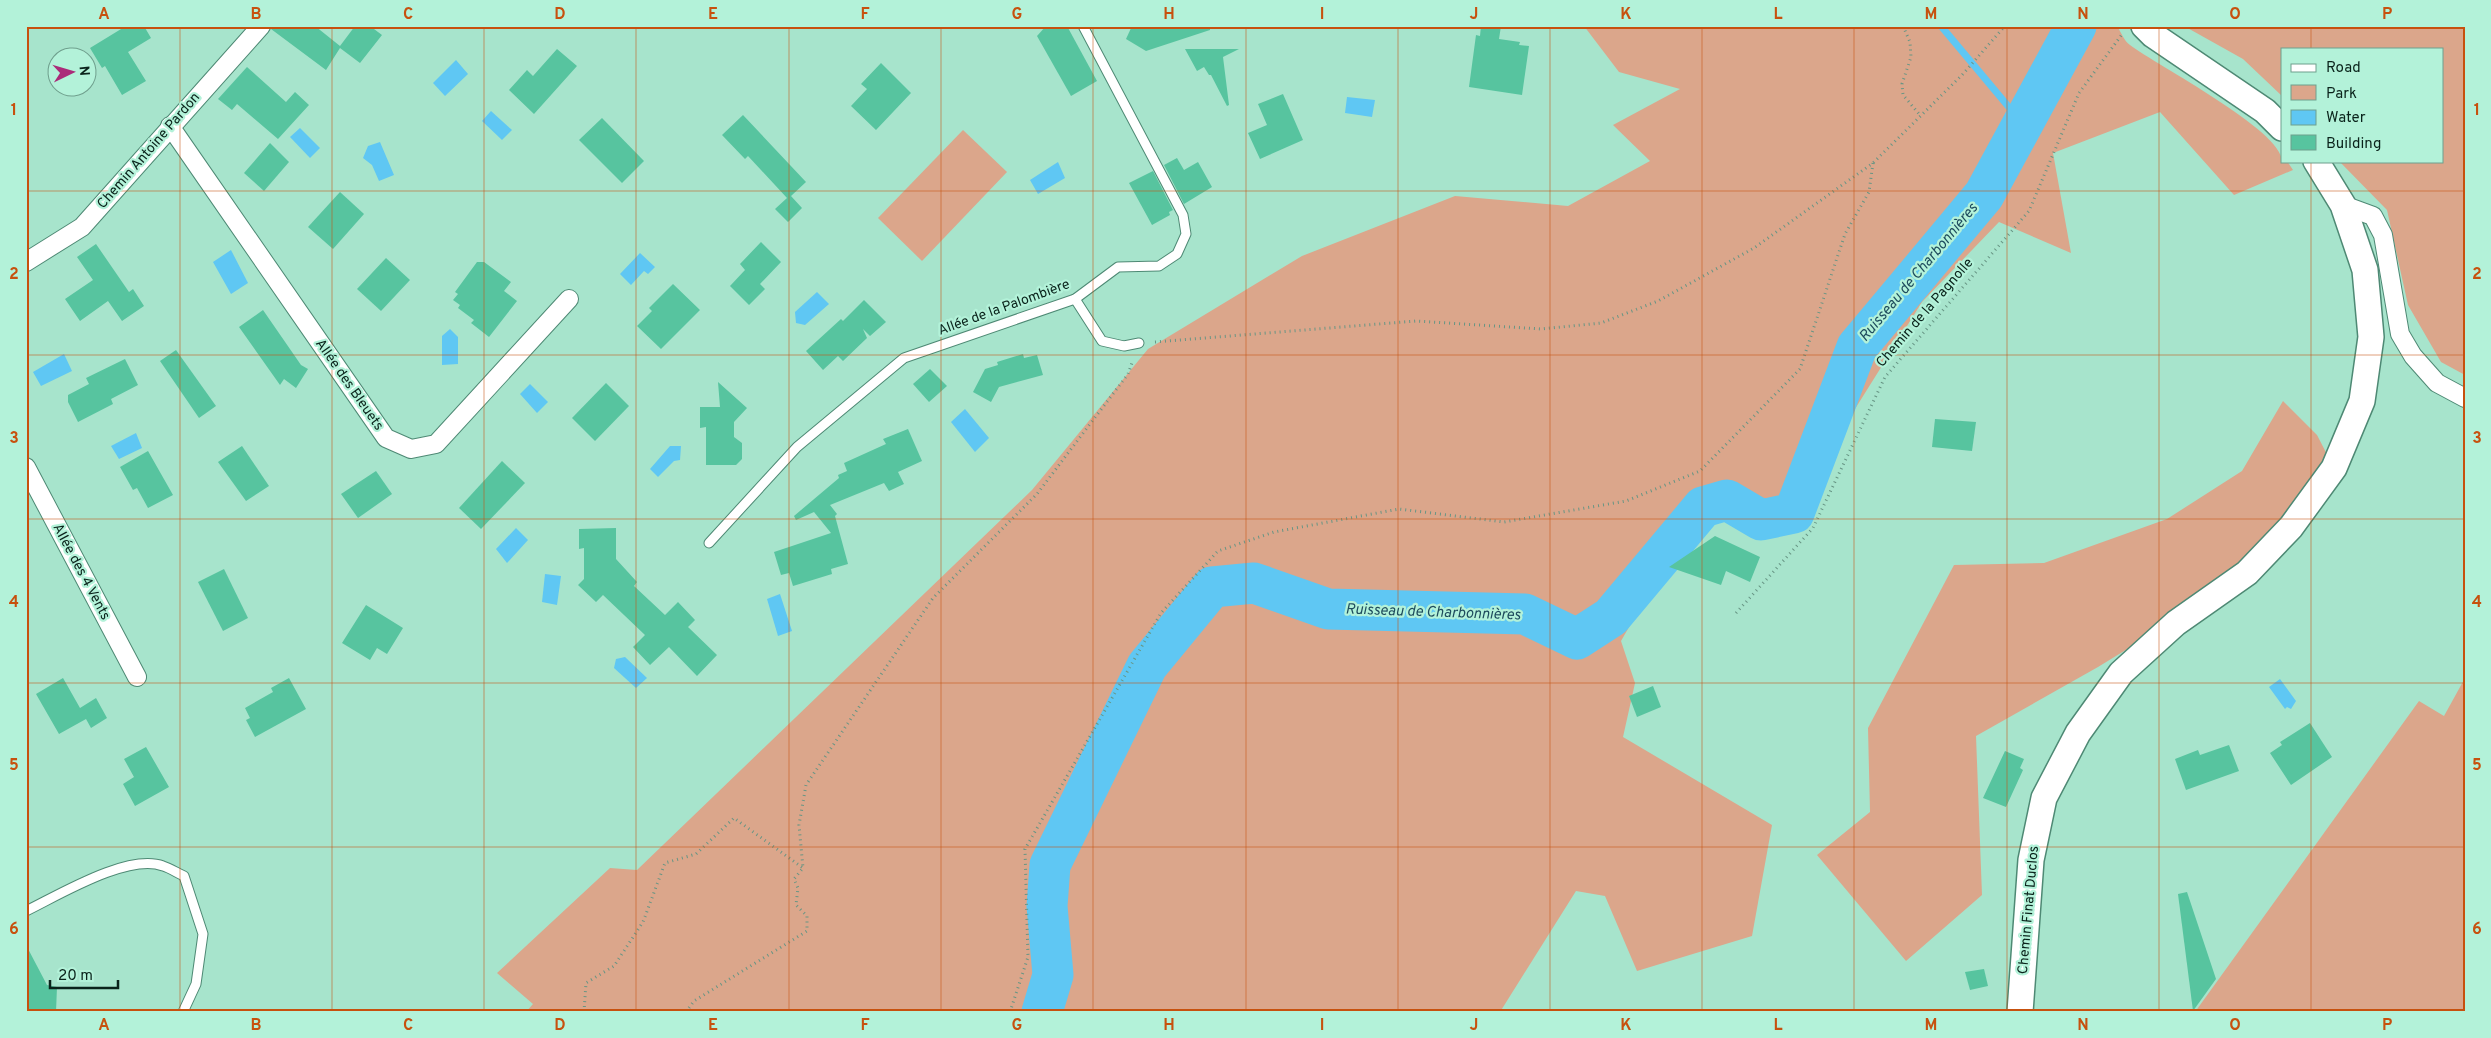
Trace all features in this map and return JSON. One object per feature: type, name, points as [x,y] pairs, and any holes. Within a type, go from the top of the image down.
[{"type":"main road","points":[[2135,27],[2153,35],[2265,111],[2281,127]]},
{"type":"main road","name":"Chemin Finat Duclos","points":[[2020,1012],[2031,860],[2044,798],[2078,732],[2121,673],[2176,623],[2247,573],[2291,527],[2334,468],[2362,401],[2371,337],[2365,270],[2343,204],[2317,162]]},
{"type":"street","name":"Chemin Antoine Pardon","points":[[26,262],[82,227],[261,26]]},
{"type":"street","name":"Allée des Bleuets","points":[[170,126],[386,438],[403,446],[411,449],[436,444],[570,299]]},
{"type":"street","points":[[2343,204],[2373,216],[2383,235],[2400,334],[2413,356],[2437,383],[2465,398]]},
{"type":"street","name":"Allée des 4 Vents","points":[[26,467],[136,677]]},
{"type":"lane","name":"Allée de la Palombière","points":[[709,543],[797,447],[904,358],[1075,299],[1118,267],[1159,266],[1177,254],[1186,234],[1183,215],[1083,26]]},
{"type":"lane","points":[[1075,299],[1102,341],[1124,346],[1139,343]]},
{"type":"lane","points":[[26,911],[114,869],[138,864],[162,865],[184,876],[203,934],[196,984],[183,1012]]},
{"type":"path","points":[[1902,26],[1910,42],[1911,56],[1902,84],[1903,95],[1920,115]]},
{"type":"path","points":[[686,1012],[694,1001],[807,931],[807,916],[796,905],[798,888],[794,879],[802,868],[799,825],[806,785],[933,598],[1037,494],[1128,374],[1139,343],[1416,320],[1541,329],[1601,324],[1658,301],[1754,248],[1873,163],[1962,75],[2005,26]]},
{"type":"path","name":"Chemin de la Pagnolle","points":[[1736,614],[1813,528],[1885,377],[2029,210],[2079,93],[2135,27]]},
{"type":"path","points":[[1010,1012],[1028,957],[1024,849],[1161,613],[1218,551],[1274,532],[1399,509],[1504,522],[1626,501],[1700,471],[1800,369],[1845,234],[1869,192],[1873,163]]},
{"type":"path","points":[[584,1012],[586,983],[614,966],[642,922],[665,863],[696,854],[734,818],[802,868]]},
{"type":"green space","points":[[1584,26],[2117,26],[2124,39],[2130,45],[2216,99],[2262,133],[2277,148],[2281,162],[2288,162],[2293,170],[2234,195],[2160,112],[2053,153],[2071,253],[1999,222],[1922,302],[1823,460],[1795,511],[1735,505],[1697,508],[1621,641],[1635,683],[1623,737],[1772,825],[1752,936],[1637,971],[1605,896],[1576,891],[1500,1012],[526,1012],[533,1004],[497,973],[610,868],[637,870],[1032,490],[1148,349],[1302,256],[1455,196],[1568,206],[1650,161],[1613,125],[1680,89],[1619,72]]},
{"type":"green space","points":[[2184,26],[2465,26],[2465,375],[2441,362],[2408,305],[2387,210],[2340,162],[2444,162],[2444,48],[2281,48],[2281,95],[2243,59]]},
{"type":"green space","points":[[963,130],[1007,172],[922,261],[878,218]]},
{"type":"green space","points":[[2283,401],[2317,435],[2334,468],[2222,591],[2098,667],[1976,736],[1982,895],[1906,961],[1817,855],[1870,812],[1868,728],[1954,565],[2044,563],[2167,519],[2242,471]]},
{"type":"green space","points":[[2465,678],[2465,1012],[2195,1012],[2419,701],[2444,716]]},
{"type":"water","points":[[456,60],[468,74],[445,96],[433,83]]},
{"type":"water","points":[[1347,97],[1375,100],[1372,117],[1345,113]]},
{"type":"water","points":[[491,111],[512,130],[502,140],[482,121]]},
{"type":"water","points":[[300,128],[320,148],[310,158],[290,137]]},
{"type":"water","points":[[380,142],[394,175],[379,181],[372,165],[363,158],[368,146]]},
{"type":"water","points":[[1058,162],[1065,178],[1038,194],[1030,180]]},
{"type":"water","points":[[231,250],[248,283],[231,294],[213,262]]},
{"type":"water","points":[[640,253],[655,267],[648,274],[644,271],[631,285],[620,274]]},
{"type":"water","points":[[817,292],[829,304],[805,325],[796,323],[795,312]]},
{"type":"water","points":[[450,329],[458,337],[458,364],[442,365],[442,336]]},
{"type":"water","points":[[64,354],[72,371],[41,386],[33,372]]},
{"type":"water","points":[[530,384],[548,402],[537,413],[520,394]]},
{"type":"water","points":[[965,409],[989,438],[975,452],[951,422]]},
{"type":"water","points":[[136,433],[142,448],[119,459],[111,446]]},
{"type":"water","points":[[670,446],[681,446],[680,460],[674,461],[658,477],[650,469]]},
{"type":"water","points":[[516,528],[528,540],[507,563],[496,549]]},
{"type":"water","points":[[545,574],[561,576],[557,605],[542,602]]},
{"type":"water","points":[[780,594],[792,631],[778,636],[767,599]]},
{"type":"water","points":[[625,657],[647,678],[636,688],[614,668],[616,659]]},
{"type":"water","points":[[2280,679],[2296,701],[2291,709],[2287,707],[2285,709],[2269,687]]},
{"type":"building","points":[[126,26],[144,26],[151,38],[128,52],[146,81],[122,95],[105,66],[102,68],[98,61],[98,48],[90,48]]},
{"type":"building","points":[[271,26],[315,26],[340,46],[355,26],[370,26],[382,35],[360,63],[340,48],[326,70],[271,29]]},
{"type":"building","points":[[1046,26],[1067,26],[1097,81],[1071,96],[1037,36]]},
{"type":"building","points":[[1132,26],[1210,26],[1210,30],[1146,51],[1126,39]]},
{"type":"building","points":[[1481,26],[1501,26],[1499,39],[1520,42],[1519,45],[1529,46],[1522,95],[1469,87],[1476,35],[1480,36]]},
{"type":"building","points":[[557,49],[577,66],[534,114],[509,90],[527,70],[533,76]]},
{"type":"building","points":[[1185,49],[1239,49],[1223,57],[1229,105],[1227,106],[1211,75],[1209,75],[1204,67],[1197,71]]},
{"type":"building","points":[[881,63],[911,93],[876,130],[851,106],[867,89],[861,84]]},
{"type":"building","points":[[247,67],[286,102],[295,92],[309,105],[278,139],[237,104],[232,110],[218,99]]},
{"type":"building","points":[[1283,94],[1303,140],[1260,159],[1248,133],[1267,125],[1258,104]]},
{"type":"building","points":[[743,115],[806,182],[791,196],[802,208],[788,222],[775,209],[787,198],[748,156],[745,159],[722,135]]},
{"type":"building","points":[[602,118],[644,161],[622,183],[579,140]]},
{"type":"building","points":[[270,143],[289,162],[264,191],[244,173]]},
{"type":"building","points":[[1177,158],[1184,170],[1198,162],[1212,187],[1184,204],[1164,165]]},
{"type":"building","points":[[1153,171],[1173,210],[1169,212],[1170,215],[1152,225],[1129,183]]},
{"type":"building","points":[[340,192],[364,214],[333,249],[308,227]]},
{"type":"building","points":[[761,242],[781,262],[760,284],[765,289],[749,305],[730,286],[745,270],[740,264]]},
{"type":"building","points":[[96,244],[129,292],[133,289],[144,306],[122,321],[108,301],[80,321],[65,299],[93,280],[77,257]]},
{"type":"building","points":[[386,258],[410,280],[381,311],[357,289]]},
{"type":"building","points":[[477,262],[484,262],[511,282],[504,291],[517,301],[489,337],[471,323],[474,320],[458,308],[460,305],[453,300],[458,294],[455,292]]},
{"type":"building","points":[[673,284],[700,310],[661,349],[637,326],[652,311],[649,308]]},
{"type":"building","points":[[864,300],[886,322],[870,336],[863,329],[867,338],[843,361],[838,356],[823,370],[806,351],[841,319],[843,321]]},
{"type":"building","points":[[263,310],[301,365],[308,369],[296,388],[284,379],[280,385],[239,327]]},
{"type":"building","points":[[176,350],[216,406],[199,418],[160,361]]},
{"type":"building","points":[[1023,354],[1024,358],[1037,355],[1043,375],[999,387],[991,402],[973,392],[985,369],[998,365],[997,362]]},
{"type":"building","points":[[125,359],[138,385],[111,399],[113,404],[78,422],[68,402],[68,395],[89,384],[86,378]]},
{"type":"building","points":[[930,369],[947,386],[929,402],[913,384]]},
{"type":"building","points":[[718,382],[747,408],[734,422],[734,437],[742,443],[742,459],[736,465],[706,465],[706,427],[700,428],[700,407],[720,407]]},
{"type":"building","points":[[606,383],[629,406],[595,441],[572,418]]},
{"type":"building","points":[[1935,419],[1976,422],[1972,451],[1932,447]]},
{"type":"building","points":[[908,429],[922,461],[898,472],[904,484],[889,491],[884,483],[830,505],[837,514],[835,516],[848,564],[831,569],[832,574],[793,586],[789,573],[781,575],[774,552],[831,533],[814,512],[796,520],[794,516],[839,478],[838,475],[847,471],[844,463],[886,444],[883,439]]},
{"type":"building","points":[[242,446],[269,486],[246,501],[218,462]]},
{"type":"building","points":[[148,451],[173,495],[148,508],[137,488],[133,490],[120,467]]},
{"type":"building","points":[[502,461],[525,483],[481,529],[459,508]]},
{"type":"building","points":[[376,471],[392,494],[358,518],[341,494]]},
{"type":"building","points":[[616,528],[616,559],[637,582],[634,586],[665,615],[678,602],[695,620],[688,627],[717,655],[697,676],[669,647],[650,665],[633,647],[645,635],[603,595],[596,602],[578,585],[584,579],[584,548],[579,549],[579,529]]},
{"type":"building","points":[[1715,536],[1760,557],[1750,582],[1726,571],[1721,585],[1669,567]]},
{"type":"building","points":[[224,569],[248,618],[223,631],[198,582]]},
{"type":"building","points":[[366,605],[403,628],[387,654],[377,648],[370,660],[342,643]]},
{"type":"building","points":[[63,678],[80,708],[96,698],[107,718],[91,728],[86,719],[59,734],[36,694]]},
{"type":"building","points":[[289,678],[306,709],[255,737],[246,720],[250,718],[245,708],[273,692],[271,688]]},
{"type":"building","points":[[1653,686],[1661,707],[1637,717],[1629,696]]},
{"type":"building","points":[[2310,723],[2332,757],[2291,785],[2270,753],[2282,745],[2280,742]]},
{"type":"building","points":[[2229,745],[2239,771],[2186,790],[2175,759],[2198,750],[2200,755]]},
{"type":"building","points":[[146,747],[169,787],[135,806],[123,784],[134,777],[124,759]]},
{"type":"building","points":[[2005,751],[2024,759],[2020,768],[2023,770],[2006,807],[1983,798]]},
{"type":"building","points":[[2187,892],[2216,979],[2193,1011],[2178,894]]},
{"type":"building","points":[[26,945],[47,985],[57,987],[56,1012],[26,1012]]},
{"type":"building","points":[[1984,969],[1988,986],[1970,990],[1965,972]]},
{"type":"waterway","points":[[1941,26],[2023,124]]},
{"type":"waterway","name":"Ruisseau de Charbonnières","points":[[1042,1012],[1053,975],[1047,906],[1050,865],[1147,666],[1212,587],[1254,583],[1328,609],[1525,614],[1577,639],[1611,617],[1703,507],[1727,500],[1761,520],[1794,513],[1857,347],[1984,195],[2076,26]]}]
